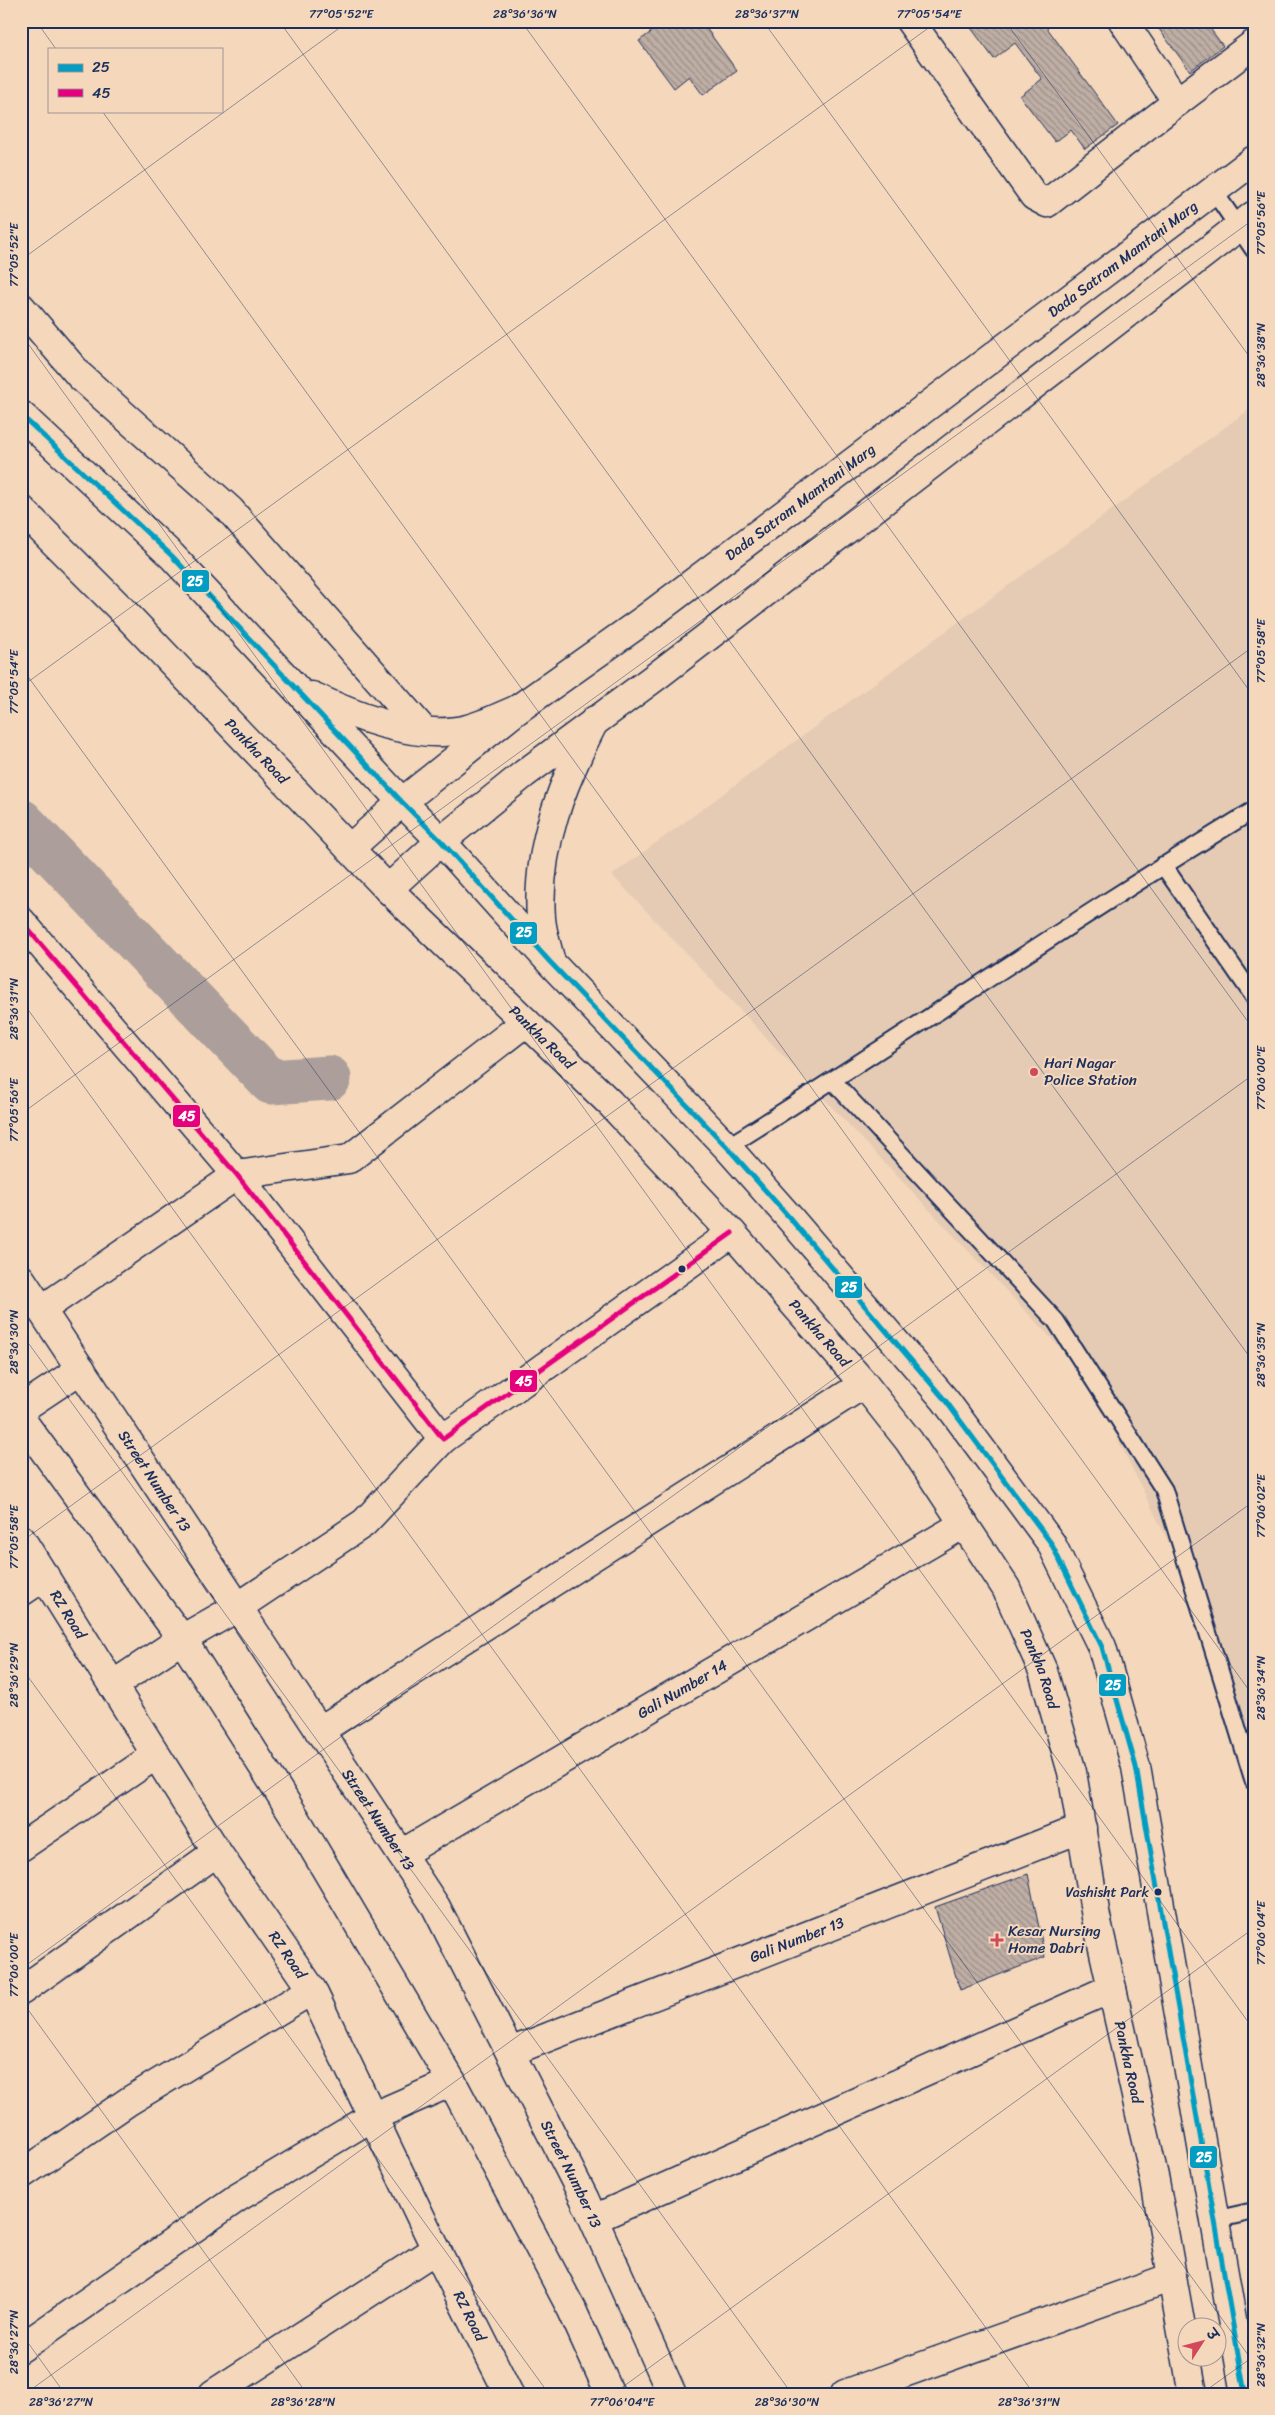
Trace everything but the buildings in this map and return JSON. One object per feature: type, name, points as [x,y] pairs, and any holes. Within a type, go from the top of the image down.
[{"type":"street","points":[[910,21],[1034,196],[1046,203],[1254,44]]},
{"type":"street","points":[[1123,21],[1177,102]]},
{"type":"street","name":"Dada Satram Mamtani Marg","points":[[350,848],[402,802],[518,709],[653,613],[1254,160]]},
{"type":"street","points":[[388,889],[441,841],[595,720],[666,669],[1246,222]]},
{"type":"street","points":[[21,307],[80,376],[230,510],[423,730]]},
{"type":"street","points":[[21,415],[172,556],[402,802],[441,841],[550,962],[726,1147],[945,1400],[1051,1543],[1102,1647],[1136,1767],[1164,1918],[1245,2394]]},
{"type":"street","name":"Pankha Road","points":[[21,509],[129,617],[388,889],[610,1103],[732,1232],[864,1384],[909,1441],[1006,1588],[1043,1671],[1072,1772],[1096,1917],[1155,2181],[1193,2394]]},
{"type":"street","points":[[299,690],[344,712],[371,720],[423,730],[450,732],[468,729],[518,709]]},
{"type":"street","points":[[550,962],[541,920],[540,888],[546,846],[558,799],[570,769],[595,720]]},
{"type":"street","points":[[21,921],[237,1175],[443,1439]]},
{"type":"street","points":[[41,1310],[237,1175],[349,1159],[526,1022]]},
{"type":"street","points":[[112,1685],[182,1639],[238,1607],[364,1523],[443,1439],[732,1232]]},
{"type":"street","name":"Street Number 13","points":[[21,1279],[436,1906],[594,2219],[672,2394]]},
{"type":"street","points":[[21,1409],[81,1369]]},
{"type":"street","points":[[319,1731],[864,1384]]},
{"type":"street","points":[[21,1419],[182,1639],[295,1817],[452,2082],[572,2310],[610,2394]]},
{"type":"street","name":"Gali Number 14","points":[[401,1854],[964,1524]]},
{"type":"street","name":"RZ Road","points":[[21,1539],[217,1852],[312,1990],[436,2249],[509,2394]]},
{"type":"street","points":[[21,1592],[45,1576]]},
{"type":"street","points":[[21,1847],[156,1755]]},
{"type":"street","name":"Gali Number 13","points":[[510,2052],[1082,1828]]},
{"type":"street","points":[[21,1991],[217,1852]]},
{"type":"street","points":[[594,2219],[1112,1988]]},
{"type":"street","points":[[21,2176],[129,2100],[312,1990]]},
{"type":"street","points":[[21,2348],[237,2198],[372,2117],[452,2082]]},
{"type":"street","points":[[213,2394],[436,2249]]},
{"type":"street","points":[[845,2394],[1172,2278]]},
{"type":"lane","points":[[1213,190],[1246,222],[1254,250]]},
{"type":"lane","points":[[726,1147],[833,1081],[1163,865],[1254,810]]},
{"type":"lane","points":[[1163,865],[1254,997]]},
{"type":"lane","points":[[833,1081],[1056,1321],[1164,1490],[1254,1782]]},
{"type":"lane","points":[[1214,2220],[1254,2212]]},
{"type":"shaded area","points":[[1254,406],[1254,1781],[1201,1608],[1086,1375],[612,875]]},
{"type":"waterway","points":[[21,821],[271,1082],[329,1078]]},
{"type":"transit line","name":"25","points":[[21,415],[172,556],[402,802],[441,841],[550,962],[727,1147],[945,1400],[1051,1543],[1102,1647],[1136,1767],[1245,2394]]},
{"type":"transit line","name":"45","points":[[21,921],[237,1175],[443,1439],[732,1233]]},
{"type":"place","name":"Hari Nagar Police Station","points":[[1034,1072]]},
{"type":"place","name":"Vashisht Park","points":[[1158,1892]]},
{"type":"place","name":"Kesar Nursing Home Dabri","points":[[997,1940]]}]
